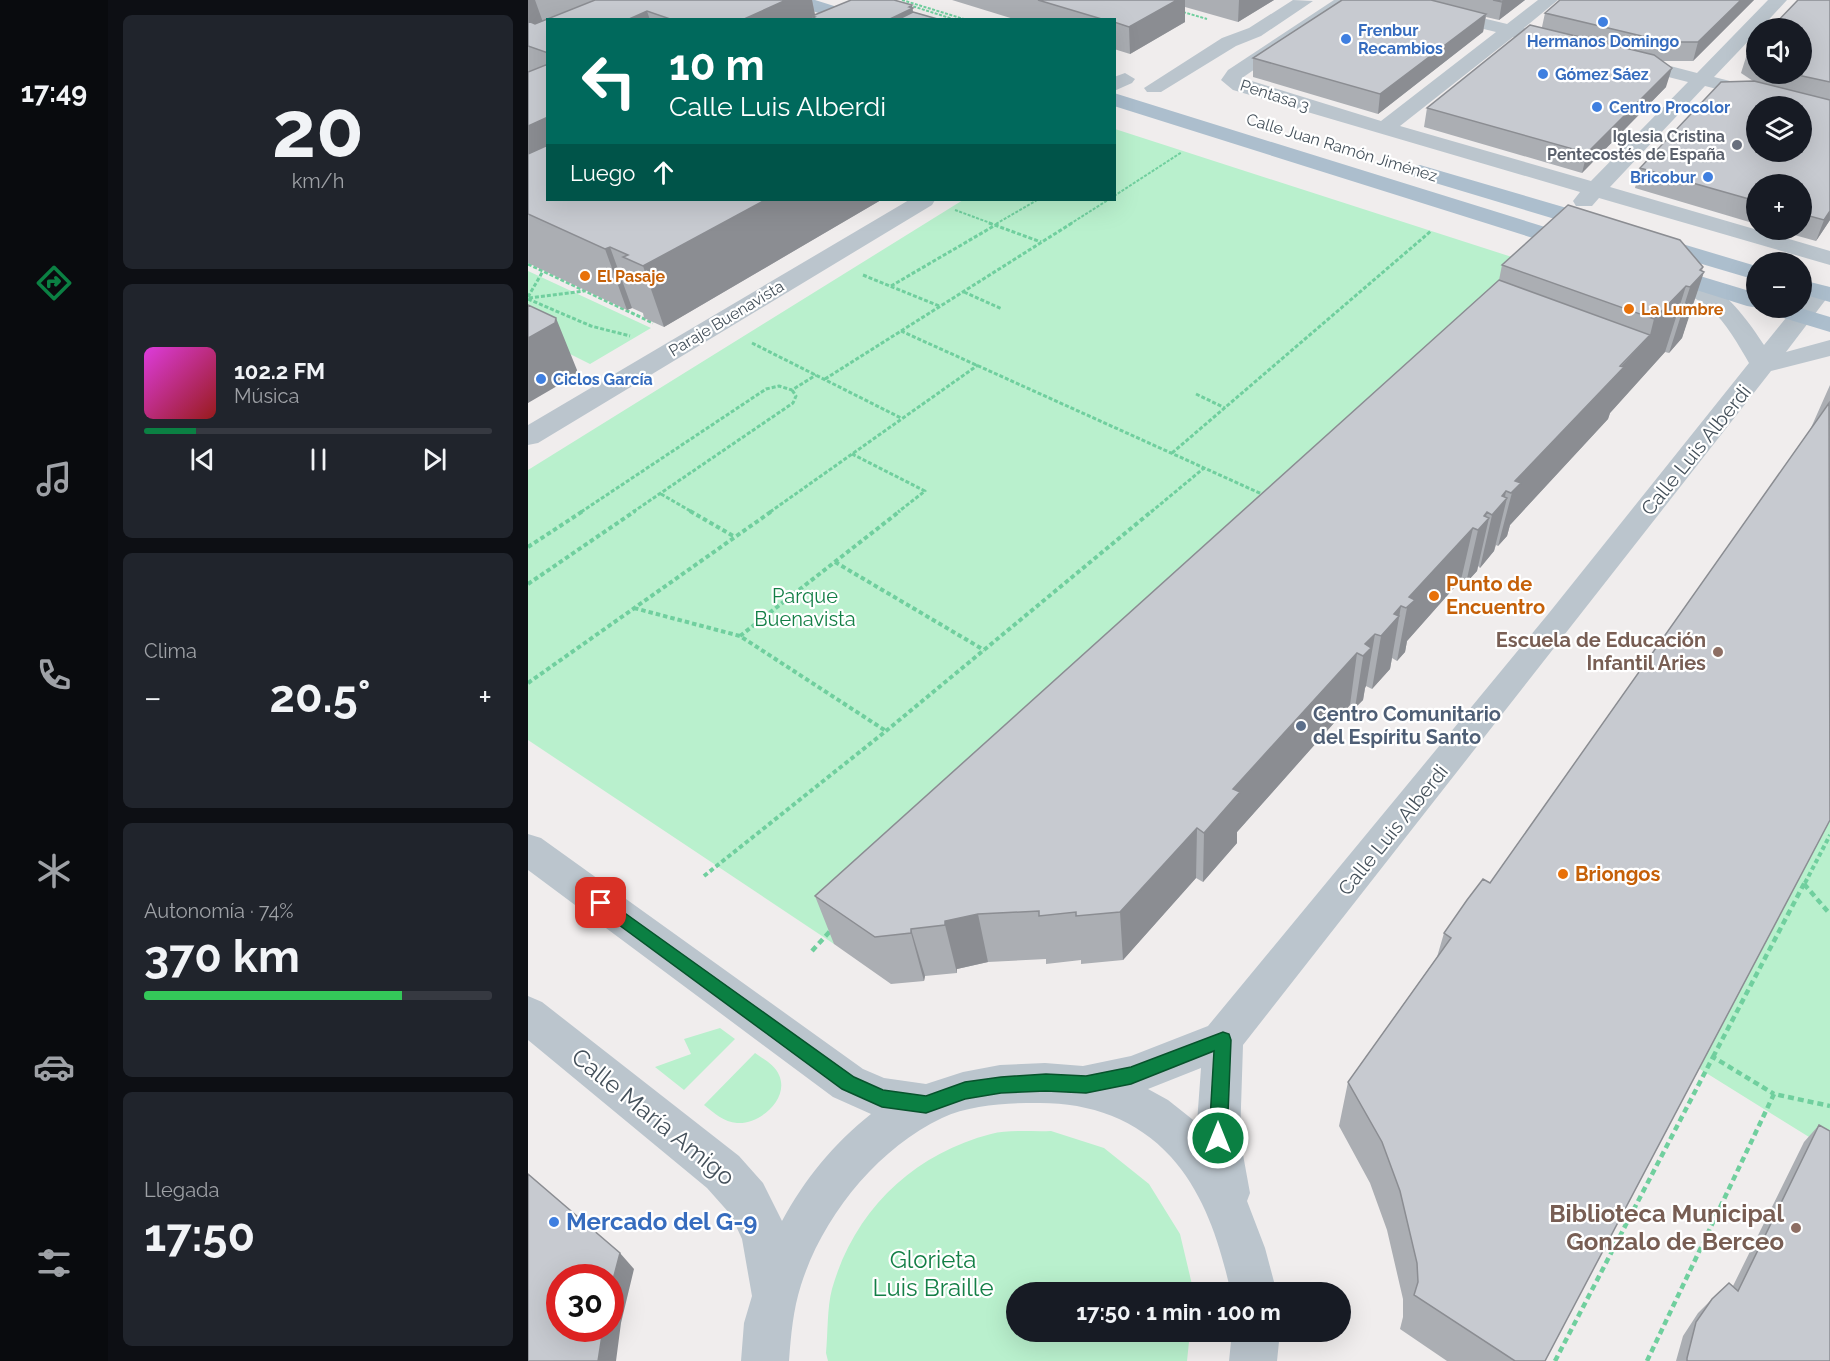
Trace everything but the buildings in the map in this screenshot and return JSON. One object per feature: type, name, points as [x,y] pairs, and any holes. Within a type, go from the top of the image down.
[{"type":"main road","points":[[797,0],[854,18]]},
{"type":"main road","points":[[1118,80],[1178,96]]},
{"type":"main road","name":"Calle Juan Ramón Jiménez","points":[[1116,100],[1605,253]]},
{"type":"main road","name":"Calle Juan Ramón Jiménez","points":[[1403,166],[1583,202],[1746,269]]},
{"type":"main road","points":[[1637,264],[1746,298]]},
{"type":"main road","points":[[1807,318],[1830,325]]},
{"type":"street","points":[[1154,88],[1229,42],[1255,32],[1306,0]]},
{"type":"street","name":"Pentasa 3","points":[[1346,0],[1235,74],[1231,80],[1240,86],[1385,128],[1583,202],[1830,258]]},
{"type":"street","points":[[1388,0],[1577,48]]},
{"type":"street","points":[[1385,128],[1549,0]]},
{"type":"street","points":[[1550,236],[1778,0]]},
{"type":"street","points":[[1611,56],[1830,112]]},
{"type":"street","name":"Paraje Buenavista","points":[[528,437],[922,201]]},
{"type":"street","name":"Calle Luis Alberdi","points":[[1679,277],[1706,292],[1729,311],[1763,365]]},
{"type":"street","name":"Calle Luis Alberdi","points":[[1086,1085],[1143,1072],[1223,1040],[1799,318]]},
{"type":"street","name":"Calle Luis Alberdi","points":[[1763,365],[1830,348]]},
{"type":"street","points":[[528,849],[848,1083],[882,1098],[926,1104]]},
{"type":"street","name":"Calle María Amigo","points":[[528,1015],[723,1172],[745,1193],[758,1216],[768,1250],[773,1302]]},
{"type":"street","points":[[1223,1040],[1218,1138],[1231,1212],[1252,1282]]},
{"type":"street","points":[[765,1361],[773,1302],[788,1254],[817,1202],[852,1161],[887,1129],[926,1104],[965,1091],[1001,1085],[1046,1082],[1086,1085],[1137,1104],[1171,1127],[1201,1161],[1231,1212]]},
{"type":"path","points":[[902,2],[950,18]]},
{"type":"path","points":[[902,2],[960,18]]},
{"type":"path","points":[[1183,12],[1214,20]]},
{"type":"path","points":[[1116,195],[1188,148]]},
{"type":"path","points":[[1116,190],[1120,192]]},
{"type":"path","points":[[891,286],[1035,201]]},
{"type":"path","points":[[825,380],[1106,201]]},
{"type":"path","points":[[949,208],[1041,242]]},
{"type":"path","points":[[1172,453],[1435,227]]},
{"type":"path","points":[[528,264],[657,325]]},
{"type":"path","points":[[528,298],[543,271]]},
{"type":"path","points":[[860,274],[940,306]]},
{"type":"path","points":[[528,298],[586,291]]},
{"type":"path","points":[[963,292],[1002,309]]},
{"type":"path","points":[[528,298],[592,328],[614,334],[637,336]]},
{"type":"path","points":[[901,331],[1269,498]]},
{"type":"path","points":[[750,342],[902,418]]},
{"type":"path","points":[[528,683],[978,364]]},
{"type":"path","points":[[792,390],[816,375]]},
{"type":"path","points":[[528,547],[766,389],[779,387],[792,390],[796,396],[793,403],[528,584]]},
{"type":"path","points":[[1196,394],[1225,408]]},
{"type":"path","points":[[740,636],[925,491],[852,454]]},
{"type":"path","points":[[704,876],[886,732],[1204,468]]},
{"type":"path","points":[[661,494],[735,537]]},
{"type":"path","points":[[835,562],[984,650]]},
{"type":"path","points":[[633,608],[740,636],[886,732]]},
{"type":"path","points":[[1555,1361],[1830,835]]},
{"type":"path","points":[[1804,884],[1830,914]]},
{"type":"path","points":[[812,951],[841,921]]},
{"type":"path","points":[[1713,1057],[1774,1094],[1830,1106]]},
{"type":"path","points":[[1647,1361],[1774,1094]]},
{"type":"green space","name":"Parque Buenavista","points":[[1116,129],[1546,268],[834,944],[528,740],[528,470],[961,201],[1116,201]]},
{"type":"green space","points":[[528,271],[651,328],[590,364],[528,333]]},
{"type":"green space","points":[[1830,810],[1830,1150],[1695,1066]]},
{"type":"green space","points":[[720,1028],[735,1039],[684,1090],[655,1067],[691,1054],[684,1039]]},
{"type":"green space","points":[[755,1053],[775,1068],[779,1075],[780,1093],[776,1101],[770,1109],[754,1120],[737,1123],[719,1117],[704,1105]]},
{"type":"green space","name":"Glorieta Luis Braille","points":[[1051,1131],[1104,1148],[1149,1184],[1180,1234],[1191,1282],[1006,1282],[1006,1342],[1189,1342],[1187,1361],[828,1361],[826,1353],[832,1289],[855,1235],[871,1211],[912,1171],[936,1156],[963,1143],[998,1132]]},
{"type":"place","name":"Hermanos Domingo","points":[[1603,22]]},
{"type":"place","name":"Frenbur Recambios","points":[[1346,39]]},
{"type":"place","name":"Gómez Sáez","points":[[1543,74]]},
{"type":"place","name":"Centro Procolor","points":[[1597,107]]},
{"type":"place","name":"Iglesia Cristina Pentecostés de España","points":[[1737,145]]},
{"type":"place","name":"Bricobur","points":[[1708,177]]},
{"type":"place","name":"El Pasaje","points":[[585,276]]},
{"type":"place","name":"La Lumbre","points":[[1629,309]]},
{"type":"place","name":"Ciclos García","points":[[541,379]]},
{"type":"place","name":"Punto de Encuentro","points":[[1434,596]]},
{"type":"place","name":"Escuela de Educación Infantil Aries","points":[[1718,652]]},
{"type":"place","name":"Centro Comunitario del Espíritu Santo","points":[[1301,726]]},
{"type":"place","name":"Briongos","points":[[1563,874]]},
{"type":"place","name":"Mercado del G-9","points":[[554,1222]]},
{"type":"place","name":"Biblioteca Municipal Gonzalo de Berceo","points":[[1796,1228]]},
{"type":"route","points":[[601,903],[848,1083],[882,1098],[926,1104],[965,1091],[1001,1085],[1046,1082],[1086,1085],[1131,1076],[1223,1040],[1218,1090],[1218,1138]]}]
